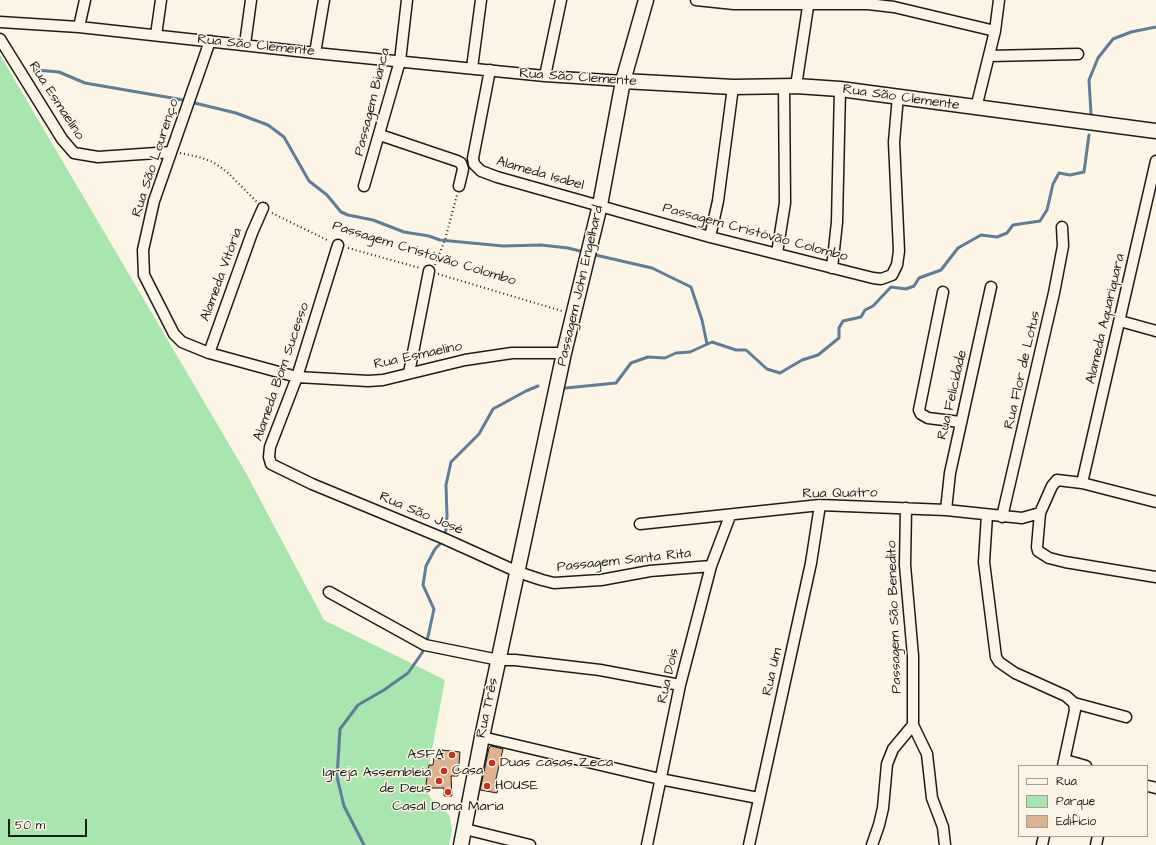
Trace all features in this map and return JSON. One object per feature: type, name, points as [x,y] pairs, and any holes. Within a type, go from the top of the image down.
[{"type":"main road","name":"Passagem John Engelhard","points":[[518,572],[564,353],[600,205],[622,81],[646,0]]},
{"type":"main road","name":"Rua São Clemente","points":[[622,81],[733,87],[790,86],[840,89],[1156,131]]},
{"type":"main road","name":"Rua Três","points":[[461,845],[498,660],[518,572]]},
{"type":"street","points":[[79,27],[85,0]]},
{"type":"street","points":[[156,35],[161,0]]},
{"type":"street","points":[[245,44],[251,0]]},
{"type":"street","points":[[315,53],[324,0]]},
{"type":"street","name":"Passagem Bianca","points":[[364,186],[380,135],[400,61],[407,0]]},
{"type":"street","points":[[472,68],[481,0]]},
{"type":"street","points":[[546,76],[561,0]]},
{"type":"street","points":[[696,0],[734,4],[809,2],[888,6],[995,31]]},
{"type":"street","points":[[976,108],[995,31],[999,0]]},
{"type":"street","points":[[777,253],[785,203],[790,86],[809,2]]},
{"type":"street","name":"Rua São Clemente","points":[[0,22],[79,27],[245,44],[315,53],[546,76],[622,81]]},
{"type":"street","name":"Rua Esmaelino","points":[[1,41],[62,139],[74,153],[98,157],[171,152]]},
{"type":"street","name":"Rua São Lourenço","points":[[209,353],[182,342],[174,334],[144,275],[143,250],[154,201],[210,41]]},
{"type":"street","points":[[989,56],[1078,54]]},
{"type":"street","name":"Alameda Isabel","points":[[490,70],[475,145],[474,164],[481,171],[497,177],[600,205]]},
{"type":"street","points":[[710,237],[718,201],[733,87]]},
{"type":"street","points":[[832,268],[837,215],[840,89]]},
{"type":"street","name":"Passagem Cristóvão Colombo","points":[[600,205],[710,237],[832,268],[881,279],[892,275],[897,265],[899,251],[894,142],[898,96]]},
{"type":"street","points":[[380,135],[461,163],[463,169],[459,186]]},
{"type":"street","name":"Alameda Aquariquara","points":[[1082,483],[1156,161]]},
{"type":"street","name":"Alameda Vitória","points":[[209,353],[252,233],[263,208]]},
{"type":"street","name":"Rua Flor de Lotus","points":[[1002,517],[1054,293],[1063,246],[1062,228]]},
{"type":"street","name":"Alameda Bom Sucesso","points":[[312,484],[277,469],[271,464],[269,457],[270,447],[297,376],[338,245]]},
{"type":"street","points":[[409,373],[431,271]]},
{"type":"street","name":"Rua Felicidade","points":[[946,510],[950,473],[960,422],[991,287]]},
{"type":"street","points":[[943,292],[919,410],[920,414],[928,418],[960,422]]},
{"type":"street","points":[[1120,321],[1156,331]]},
{"type":"street","name":"Rua Esmaelino","points":[[209,353],[297,376],[368,381],[383,380],[465,360],[512,353],[564,353]]},
{"type":"street","points":[[1156,502],[1082,483],[1064,480],[1054,482],[1040,513],[1037,547],[1038,551],[1049,558],[1080,565],[1156,577]]},
{"type":"street","name":"Rua São José","points":[[312,484],[445,539],[518,572]]},
{"type":"street","name":"Rua Quatro","points":[[640,524],[730,516],[820,505],[946,510],[1022,518],[1040,513]]},
{"type":"street","name":"Rua Um","points":[[749,845],[758,798],[811,563],[820,505]]},
{"type":"street","name":"Passagem São Benedito","points":[[906,508],[905,565],[913,656],[913,725],[927,754],[932,798],[943,827],[945,845]]},
{"type":"street","points":[[987,515],[984,562],[996,658],[999,662],[1015,673],[1066,696],[1074,703],[1126,718]]},
{"type":"street","name":"Rua Dois","points":[[647,845],[680,685],[711,566],[730,516]]},
{"type":"street","name":"Passagem Santa Rita","points":[[518,572],[554,583],[601,580],[650,571],[711,566]]},
{"type":"street","points":[[330,592],[425,645],[498,660],[515,660],[600,670],[680,685]]},
{"type":"street","points":[[1074,703],[1075,710],[1064,763],[1079,765]]},
{"type":"street","points":[[872,845],[883,808],[887,764],[893,750],[913,725]]},
{"type":"street","points":[[482,737],[660,779],[758,798]]},
{"type":"street","points":[[465,828],[530,845]]},
{"type":"path","name":"Passagem Cristóvão Colombo","points":[[171,152],[199,157],[213,162],[228,172],[263,208],[338,245],[431,271],[573,314]]},
{"type":"path","points":[[431,271],[445,240],[459,186]]},
{"type":"green space","points":[[0,55],[246,473],[324,620],[445,680],[425,787],[431,799],[441,804],[450,817],[452,830],[449,845],[0,845]]},
{"type":"building","points":[[491,746],[503,749],[495,783],[499,784],[497,793],[480,790],[489,748]]},
{"type":"building","points":[[442,750],[460,752],[458,776],[451,776],[452,796],[444,796],[444,788],[429,788],[426,784],[429,765],[433,765],[434,758],[443,759]]},
{"type":"waterway","points":[[1091,114],[1089,80],[1098,58],[1113,39],[1131,32],[1156,27]]},
{"type":"waterway","points":[[36,70],[59,72],[85,83],[178,99],[236,113],[268,125],[284,137],[309,181],[327,195],[341,212],[348,215],[373,220],[404,232],[429,236],[440,240],[503,246],[541,245],[568,248],[584,252]]},
{"type":"waterway","points":[[566,388],[616,383],[631,363],[648,357],[665,358],[676,353],[690,352],[712,342],[736,350],[746,350],[767,369],[780,373],[802,360],[818,355],[839,338],[839,328],[843,321],[861,317],[865,310],[873,306],[891,287],[906,289],[914,286],[919,278],[941,270],[958,248],[981,235],[997,237],[1007,233],[1013,225],[1040,221],[1047,210],[1053,184],[1059,173],[1070,175],[1084,172],[1089,135]]},
{"type":"waterway","points":[[591,254],[652,268],[691,287],[702,320],[707,344]]},
{"type":"waterway","points":[[364,845],[344,806],[337,777],[340,729],[358,705],[384,690],[408,673],[422,653],[427,641],[434,609],[423,585],[426,566],[435,549],[445,539],[447,516],[446,485],[451,462],[479,434],[493,409],[538,386]]},
{"type":"place","name":"ASFA","points":[[452,755]]},
{"type":"place","name":"Duas casas Zeca","points":[[492,763]]},
{"type":"place","name":"Casa","points":[[444,771]]},
{"type":"place","name":"Igreja Assembleia de Deus","points":[[439,781]]},
{"type":"place","name":"HOUSE","points":[[487,786]]},
{"type":"place","name":"Casal Dona Maria","points":[[448,792]]}]
